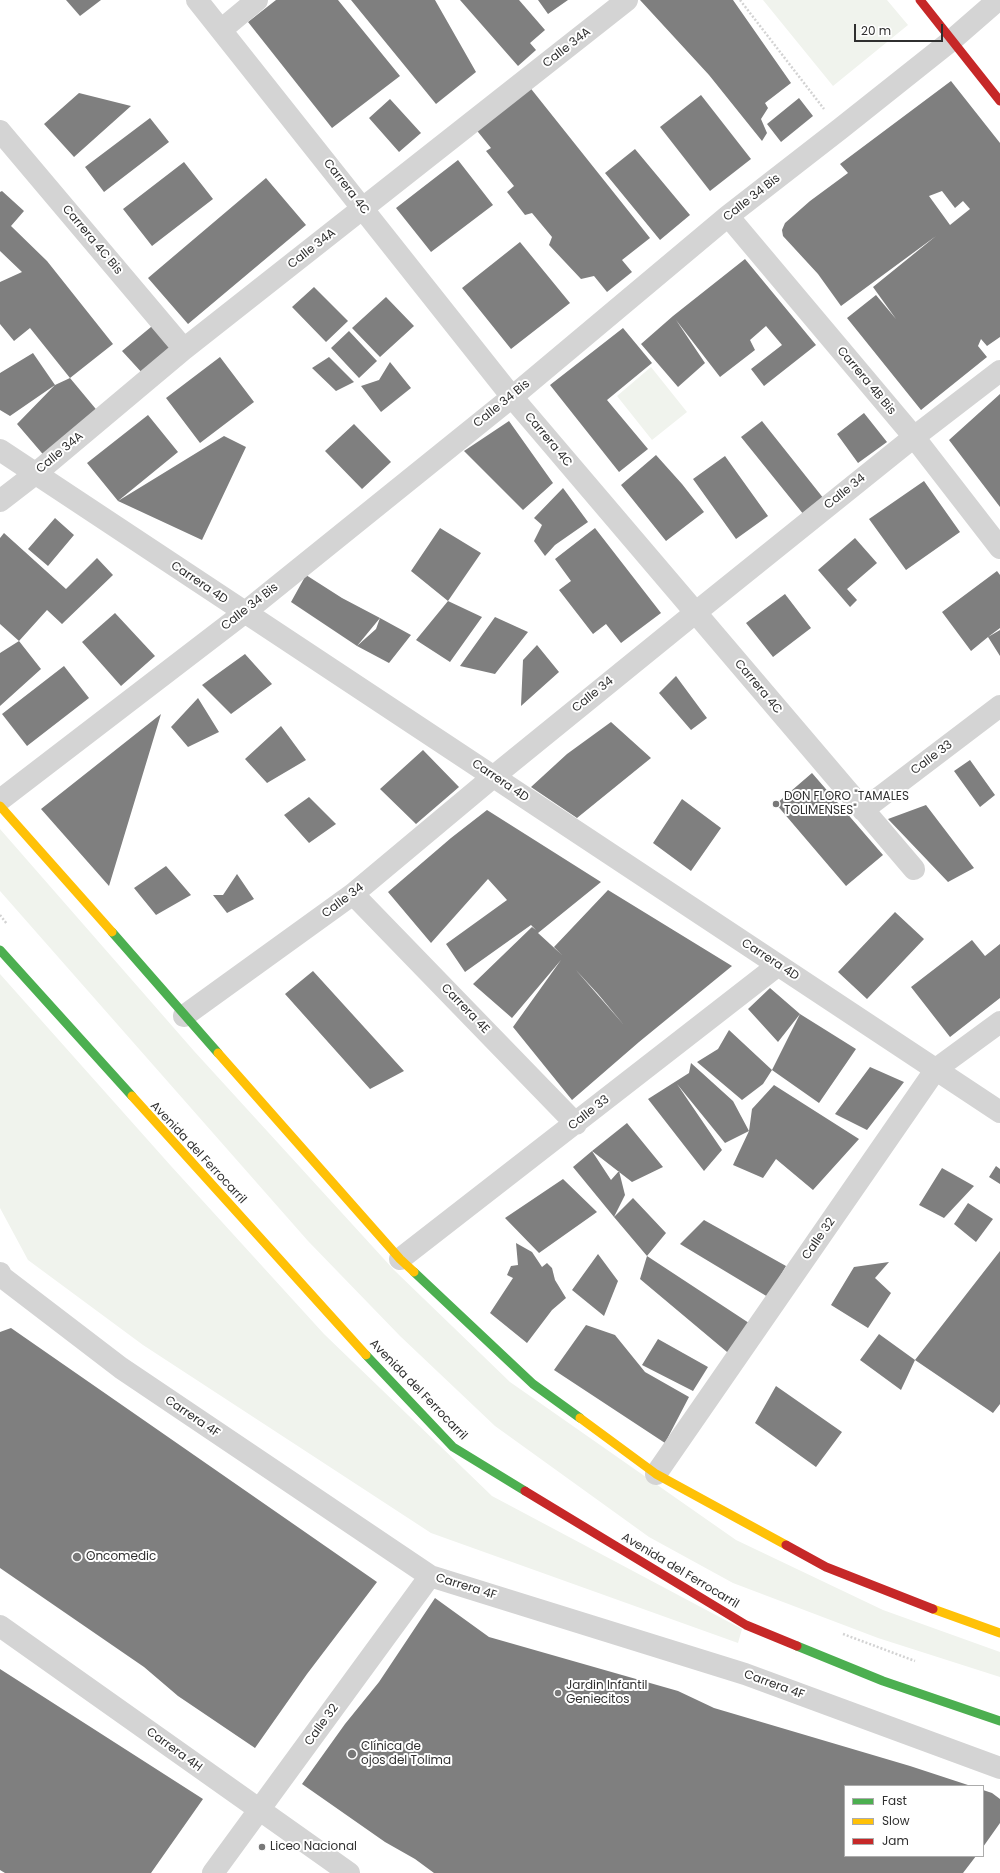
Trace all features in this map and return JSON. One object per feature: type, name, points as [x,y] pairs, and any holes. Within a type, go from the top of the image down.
[{"type":"main road","points":[[920,0],[1000,101]]},
{"type":"main road","points":[[0,806],[400,1259],[533,1384],[656,1474],[826,1567],[910,1601],[1000,1632]]},
{"type":"main road","name":"Avenida del Ferrocarril","points":[[0,950],[336,1323],[453,1447],[746,1625],[882,1681],[1000,1721]]},
{"type":"street","name":"Carrera 4C","points":[[197,0],[512,397],[914,869]]},
{"type":"street","points":[[221,30],[257,0]]},
{"type":"street","name":"Calle 34A","points":[[0,501],[35,474],[184,349],[627,0]]},
{"type":"street","name":"Calle 34 Bis","points":[[0,800],[244,613],[512,397],[728,216],[840,130],[952,40],[998,0]]},
{"type":"street","name":"Carrera 4C Bis","points":[[0,131],[184,349]]},
{"type":"street","name":"Carrera 4B Bis","points":[[728,216],[914,437],[1000,548]]},
{"type":"street","name":"Calle 34","points":[[184,1016],[353,894],[493,777],[695,613],[914,437],[1000,371]]},
{"type":"street","name":"Carrera 4D","points":[[0,450],[777,966],[1000,1112]]},
{"type":"street","name":"Calle 33","points":[[863,810],[1000,706]]},
{"type":"street","name":"Carrera 4E","points":[[353,894],[576,1124]]},
{"type":"street","name":"Calle 33","points":[[400,1259],[576,1124],[777,966]]},
{"type":"street","name":"Calle 32","points":[[656,1474],[936,1069],[1000,1022]]},
{"type":"street","name":"Carrera 4F","points":[[1,1276],[121,1368],[430,1576],[745,1674],[1000,1768]]},
{"type":"street","name":"Calle 32","points":[[213,1873],[430,1576]]},
{"type":"street","name":"Carrera 4H","points":[[0,1626],[259,1811],[349,1873]]},
{"type":"path","points":[[740,0],[840,130]]},
{"type":"path","points":[[0,915],[10,927]]},
{"type":"path","points":[[836,1631],[916,1662]]},
{"type":"shaded area","points":[[763,0],[887,0],[908,25],[833,86]]},
{"type":"shaded area","points":[[651,367],[687,412],[652,440],[617,396]]},
{"type":"shaded area","points":[[0,829],[194,1051],[394,1270],[510,1382],[736,1540],[883,1610],[1000,1652],[1000,1677],[878,1638],[733,1583],[649,1537],[495,1426],[400,1336],[308,1241],[0,891]]},
{"type":"shaded area","points":[[0,974],[171,1166],[324,1334],[492,1496],[742,1629],[738,1643],[431,1533],[143,1345],[28,1260],[0,1208]]},
{"type":"building","points":[[66,0],[101,0],[80,16]]},
{"type":"building","points":[[276,0],[338,0],[400,76],[332,128],[248,22]]},
{"type":"building","points":[[351,0],[435,0],[476,72],[436,104]]},
{"type":"building","points":[[460,0],[519,0],[545,30],[530,43],[536,50],[518,66]]},
{"type":"building","points":[[538,0],[568,0],[548,14]]},
{"type":"building","points":[[640,0],[733,0],[791,83],[765,103],[768,108],[761,119],[767,133],[762,141],[709,75]]},
{"type":"building","points":[[951,81],[1000,143],[1000,337],[987,346],[981,339],[978,346],[987,357],[921,410],[847,318],[876,295],[896,319],[873,287],[936,236],[841,306],[818,274],[783,236],[782,230],[785,223],[810,201],[848,173],[840,164]],"holes":[[[942,191],[955,208],[963,201],[970,209],[950,225],[929,196]]]},
{"type":"building","points":[[528,85],[650,238],[622,260],[632,272],[607,292],[594,276],[581,279],[549,245],[552,237],[532,213],[525,215],[507,192],[514,186],[486,151],[491,148],[474,127]]},
{"type":"building","points":[[79,93],[131,106],[74,157],[44,124]]},
{"type":"building","points":[[701,95],[751,159],[710,191],[660,127]]},
{"type":"building","points":[[799,98],[813,116],[781,142],[767,124]]},
{"type":"building","points":[[390,99],[421,133],[399,152],[369,118]]},
{"type":"building","points":[[150,118],[169,142],[104,192],[85,167]]},
{"type":"building","points":[[635,149],[690,215],[660,240],[605,173]]},
{"type":"building","points":[[458,160],[493,205],[431,252],[396,208]]},
{"type":"building","points":[[184,162],[213,199],[152,246],[123,209]]},
{"type":"building","points":[[266,178],[306,225],[188,324],[148,278]]},
{"type":"building","points":[[2,191],[24,211],[11,226],[47,261],[113,344],[70,378],[30,328],[14,341],[0,324],[0,282],[22,272],[0,251],[0,192]]},
{"type":"building","points":[[520,242],[570,303],[511,349],[462,288]]},
{"type":"building","points":[[745,259],[816,345],[764,386],[751,369],[782,345],[766,326],[750,340],[755,350],[720,377],[676,320],[705,363],[678,387],[641,344],[673,316]]},
{"type":"building","points":[[314,287],[348,321],[326,342],[292,307]]},
{"type":"building","points":[[386,297],[414,326],[380,357],[352,328]]},
{"type":"building","points":[[157,322],[178,347],[144,375],[122,351]]},
{"type":"building","points":[[623,328],[652,363],[607,400],[648,449],[619,472],[550,385]]},
{"type":"building","points":[[349,331],[377,361],[359,378],[331,348]]},
{"type":"building","points":[[33,353],[55,385],[10,416],[0,410],[0,373]]},
{"type":"building","points":[[220,357],[254,402],[200,443],[166,398]]},
{"type":"building","points":[[329,357],[354,382],[336,391],[312,368]]},
{"type":"building","points":[[390,362],[411,388],[381,412],[361,386],[379,380]]},
{"type":"building","points":[[70,378],[100,414],[47,459],[17,424],[55,385]]},
{"type":"building","points":[[1000,394],[1000,507],[949,440]]},
{"type":"building","points":[[864,413],[887,442],[858,463],[837,434]]},
{"type":"building","points":[[148,415],[178,452],[118,501],[87,463]]},
{"type":"building","points":[[509,421],[553,483],[523,510],[464,451]]},
{"type":"building","points":[[762,421],[824,499],[804,515],[741,437]]},
{"type":"building","points":[[354,424],[391,462],[362,489],[325,451]]},
{"type":"building","points":[[224,436],[246,447],[202,540],[118,501]]},
{"type":"building","points":[[656,455],[682,484],[704,512],[666,541],[621,485]]},
{"type":"building","points":[[725,456],[768,516],[736,539],[693,479]]},
{"type":"building","points":[[924,481],[960,532],[906,570],[869,519]]},
{"type":"building","points":[[563,488],[588,522],[555,545],[545,556],[534,541],[542,525],[534,518]]},
{"type":"building","points":[[55,518],[74,535],[48,566],[28,549]]},
{"type":"building","points":[[440,528],[481,553],[448,601],[411,571]]},
{"type":"building","points":[[595,528],[661,613],[621,643],[606,624],[593,634],[559,590],[571,581],[555,559]]},
{"type":"building","points":[[4,533],[66,589],[97,558],[113,575],[62,624],[47,610],[19,641],[0,624],[0,538]]},
{"type":"building","points":[[855,538],[877,563],[847,589],[857,600],[850,607],[818,570]]},
{"type":"building","points":[[997,571],[1000,575],[1000,628],[971,651],[942,612]]},
{"type":"building","points":[[306,575],[342,598],[380,618],[357,646],[291,602]]},
{"type":"building","points":[[785,594],[811,628],[773,657],[746,623]]},
{"type":"building","points":[[448,601],[482,617],[450,662],[416,640]]},
{"type":"building","points":[[115,613],[155,656],[121,686],[82,642]]},
{"type":"building","points":[[495,617],[528,632],[495,674],[460,666]]},
{"type":"building","points":[[380,618],[411,635],[389,663],[357,646],[376,629]]},
{"type":"building","points":[[1000,630],[1000,656],[988,637]]},
{"type":"building","points":[[19,641],[41,669],[0,706],[0,653]]},
{"type":"building","points":[[537,645],[559,672],[521,706],[523,660]]},
{"type":"building","points":[[245,654],[272,684],[231,714],[202,685]]},
{"type":"building","points":[[64,666],[89,698],[27,746],[2,714]]},
{"type":"building","points":[[676,676],[707,718],[691,730],[659,693]]},
{"type":"building","points":[[198,698],[219,732],[188,747],[171,727]]},
{"type":"building","points":[[161,714],[109,886],[41,809]]},
{"type":"building","points":[[611,722],[651,758],[577,818],[531,787],[567,754]]},
{"type":"building","points":[[281,726],[306,760],[267,783],[245,759]]},
{"type":"building","points":[[423,750],[459,787],[416,824],[380,789]]},
{"type":"building","points":[[970,760],[995,795],[980,807],[954,771]]},
{"type":"building","points":[[812,773],[883,855],[846,886],[776,804]]},
{"type":"building","points":[[309,797],[336,824],[309,843],[284,815]]},
{"type":"building","points":[[682,799],[721,828],[691,871],[653,843]]},
{"type":"building","points":[[926,805],[974,868],[948,882],[888,819]]},
{"type":"building","points":[[487,810],[601,882],[538,933],[562,955],[554,947],[608,890],[732,966],[639,1042],[572,1100],[513,1027],[561,960],[512,1018],[473,984],[532,927],[536,930],[531,925],[465,972],[446,944],[507,900],[488,879],[431,943],[388,892],[451,838]],"holes":[[[575,969],[598,994],[624,1025]]]},
{"type":"building","points":[[166,866],[191,895],[156,915],[134,888]]},
{"type":"building","points":[[237,874],[254,899],[227,913],[213,895],[223,895]]},
{"type":"building","points":[[895,912],[924,939],[867,999],[838,972]]},
{"type":"building","points":[[972,940],[985,956],[1000,944],[1000,998],[950,1037],[911,987]]},
{"type":"building","points":[[313,971],[404,1071],[370,1089],[285,994]]},
{"type":"building","points":[[770,988],[800,1014],[778,1042],[748,1009]]},
{"type":"building","points":[[800,1014],[856,1049],[819,1103],[772,1070]]},
{"type":"building","points":[[729,1030],[772,1070],[763,1084],[742,1100],[697,1062],[718,1049]]},
{"type":"building","points":[[691,1063],[733,1101],[749,1131],[725,1143],[677,1084],[722,1150],[704,1171],[648,1099],[689,1073]]},
{"type":"building","points":[[870,1067],[904,1082],[867,1130],[835,1114]]},
{"type":"building","points":[[774,1085],[859,1139],[813,1190],[776,1159],[763,1178],[733,1165],[749,1131],[752,1109]]},
{"type":"building","points":[[627,1123],[663,1167],[632,1182],[592,1151]]},
{"type":"building","points":[[592,1151],[611,1180],[619,1171],[625,1195],[614,1217],[573,1167]]},
{"type":"building","points":[[996,1166],[1000,1169],[1000,1184],[989,1177]]},
{"type":"building","points":[[942,1168],[974,1186],[944,1218],[919,1205]]},
{"type":"building","points":[[563,1179],[597,1212],[539,1253],[505,1218]]},
{"type":"building","points":[[633,1198],[666,1233],[647,1256],[614,1217]]},
{"type":"building","points":[[968,1203],[993,1219],[976,1242],[954,1224]]},
{"type":"building","points":[[704,1220],[786,1266],[768,1297],[680,1244]]},
{"type":"building","points":[[516,1243],[532,1252],[542,1267],[547,1263],[552,1268],[555,1280],[566,1298],[552,1310],[527,1343],[490,1313],[513,1278],[507,1275],[511,1266],[518,1265]]},
{"type":"building","points":[[1000,1251],[1000,1404],[993,1413],[915,1360]]},
{"type":"building","points":[[598,1254],[618,1281],[604,1316],[572,1290]]},
{"type":"building","points":[[647,1256],[752,1325],[733,1357],[640,1279]]},
{"type":"building","points":[[889,1262],[875,1278],[891,1293],[868,1328],[831,1305],[854,1267]]},
{"type":"building","points":[[586,1325],[615,1335],[645,1372],[689,1397],[665,1443],[554,1370]]},
{"type":"building","points":[[11,1328],[377,1582],[307,1674],[255,1748],[178,1696],[144,1667],[0,1568],[0,1332]]},
{"type":"building","points":[[879,1334],[915,1360],[901,1390],[860,1360]]},
{"type":"building","points":[[658,1339],[708,1367],[693,1391],[642,1365]]},
{"type":"building","points":[[776,1386],[842,1432],[816,1467],[755,1423]]},
{"type":"building","points":[[435,1598],[489,1637],[678,1691],[714,1708],[910,1766],[968,1785],[844,1785],[844,1857],[975,1857],[963,1873],[434,1873],[415,1859],[385,1842],[302,1784],[345,1724],[379,1682]]},
{"type":"building","points":[[0,1669],[203,1799],[151,1873],[5,1873],[0,1870]]},
{"type":"building","points":[[984,1790],[992,1793],[1000,1799],[1000,1823],[984,1846]]},
{"type":"traffic: fast","points":[[112,932],[218,1053]]},
{"type":"traffic: fast","points":[[0,950],[132,1096]]},
{"type":"traffic: fast","points":[[414,1272],[533,1384],[580,1418]]},
{"type":"traffic: fast","points":[[366,1355],[453,1447],[525,1491]]},
{"type":"traffic: fast","points":[[797,1646],[883,1681],[1000,1721]]},
{"type":"traffic: slow","points":[[0,806],[112,932]]},
{"type":"traffic: slow","points":[[218,1053],[400,1259],[414,1272]]},
{"type":"traffic: slow","points":[[132,1096],[366,1355]]},
{"type":"traffic: slow","points":[[580,1418],[656,1474],[786,1545]]},
{"type":"traffic: slow","points":[[933,1609],[1000,1633]]},
{"type":"traffic: jam","points":[[920,0],[1000,101]]},
{"type":"traffic: jam","points":[[525,1491],[746,1625],[797,1646]]},
{"type":"traffic: jam","points":[[786,1545],[826,1567],[933,1609]]},
{"type":"place","name":"DON FLORO \"TAMALES TOLIMENSES\"","points":[[776,804]]},
{"type":"place","name":"Oncomedic","points":[[77,1557]]},
{"type":"place","name":"Jardin Infantil Geniecitos","points":[[558,1693]]},
{"type":"place","name":"Clínica de ojos del Tolima","points":[[352,1754]]},
{"type":"place","name":"Liceo Nacional","points":[[262,1847]]}]
